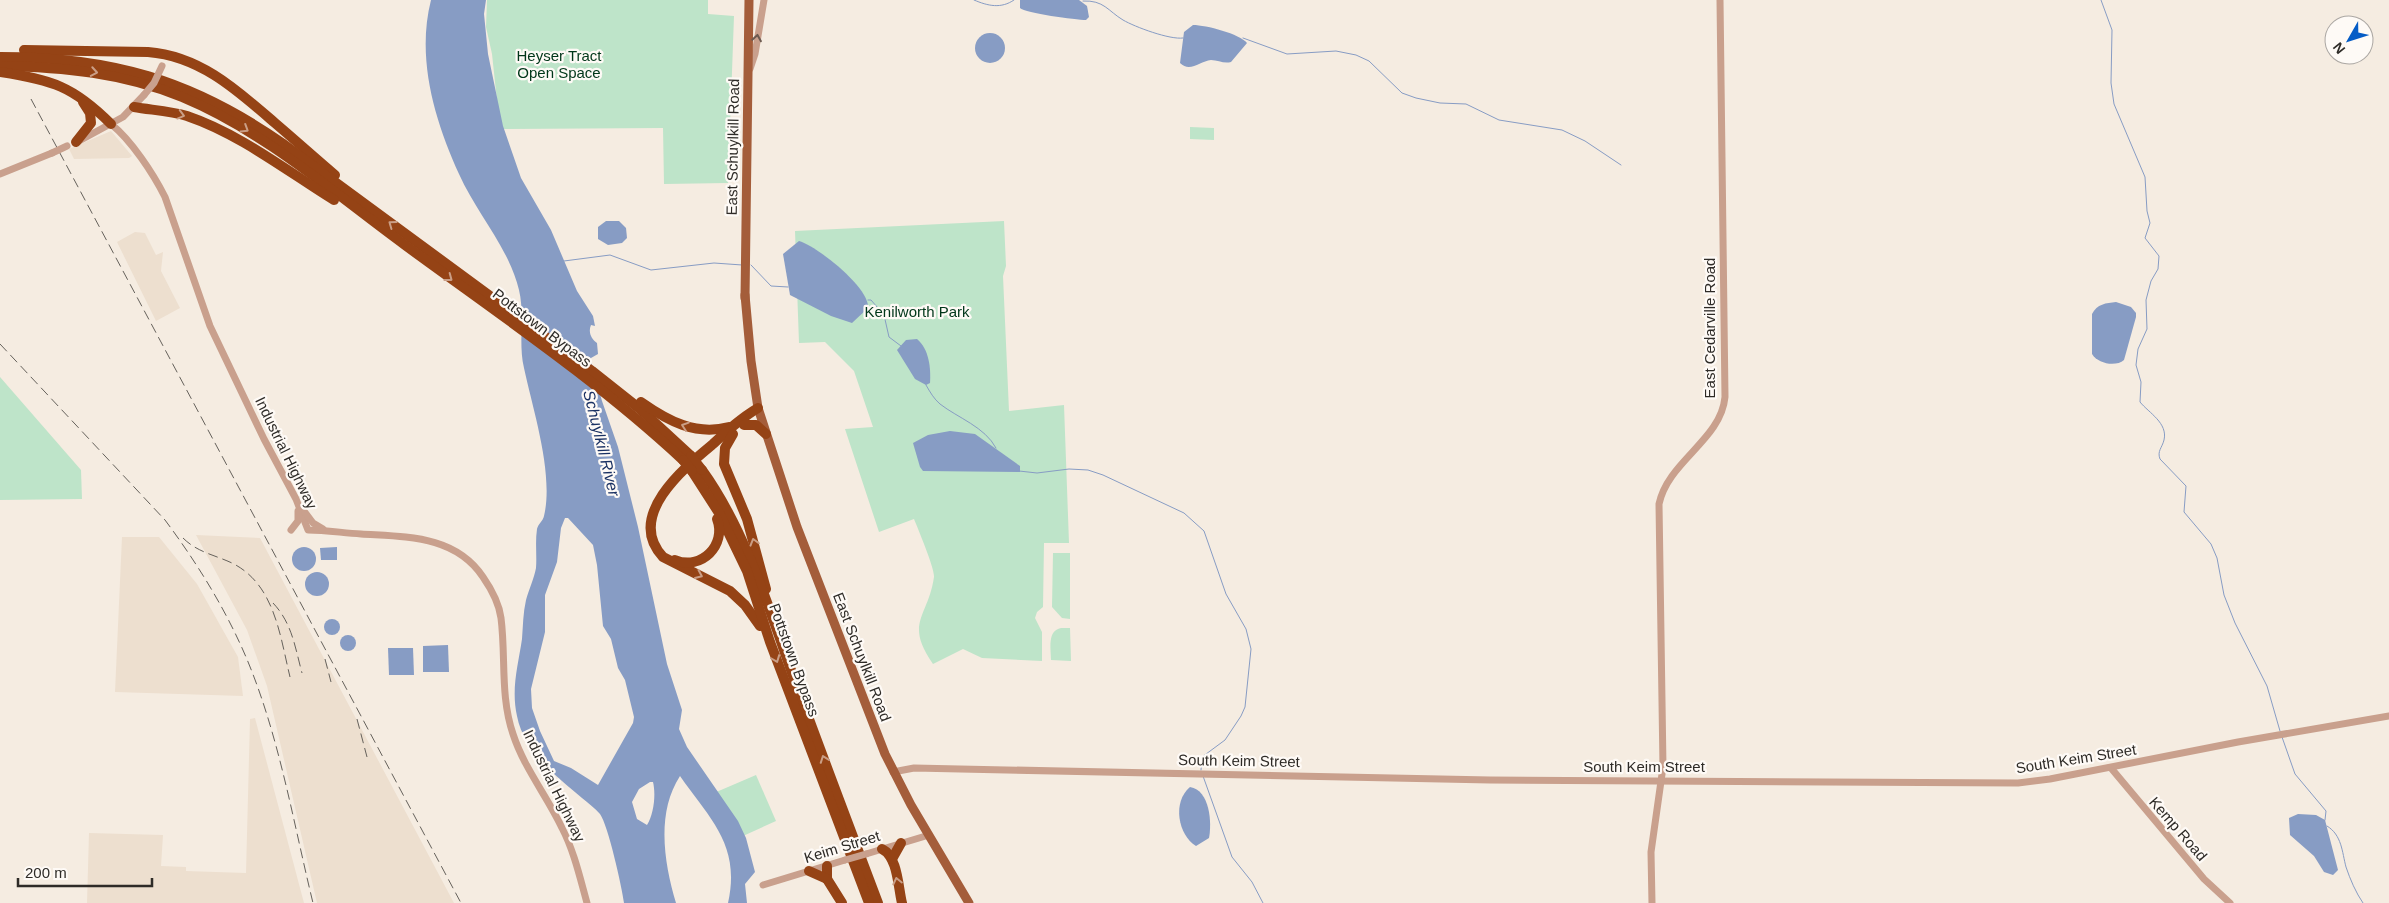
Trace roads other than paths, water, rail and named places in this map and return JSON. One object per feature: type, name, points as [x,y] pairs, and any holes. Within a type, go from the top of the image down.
[{"type":"highway","points":[[0,51],[23,58],[115,50],[166,53],[204,68],[223,79],[377,213]]},
{"type":"highway","name":"Pottstown Bypass","points":[[0,57],[62,59],[116,67],[163,80],[202,96],[258,126],[622,391],[659,425],[723,501],[732,520],[774,623],[878,903]]},
{"type":"highway","name":"Pottstown Bypass","points":[[0,66],[23,58],[118,77],[160,88],[207,108],[269,145],[624,408],[687,458]]},
{"type":"highway","points":[[0,72],[35,78],[60,85],[80,96],[111,124]]},
{"type":"highway","points":[[72,144],[88,129],[91,123],[90,113],[80,96]]},
{"type":"highway","points":[[134,107],[186,116],[225,133],[410,249]]},
{"type":"highway","points":[[622,391],[658,414],[688,428],[710,431],[733,430]]},
{"type":"highway","points":[[758,408],[744,424],[733,430],[669,484],[655,511],[652,534],[655,547],[666,560],[720,585],[738,598],[750,611],[770,642]]},
{"type":"highway","points":[[697,470],[717,519],[719,536],[716,545],[708,556],[696,561],[683,562],[670,557],[659,544],[656,525],[661,507],[679,478],[758,408]]},
{"type":"highway","points":[[744,424],[756,425],[766,434]]},
{"type":"highway","points":[[733,430],[725,448],[724,464],[753,538],[774,623]]},
{"type":"highway","name":"Pottstown Bypass","points":[[697,470],[747,571],[770,642],[869,903]]},
{"type":"highway","points":[[892,859],[901,843]]},
{"type":"highway","points":[[882,849],[892,859],[902,903]]},
{"type":"highway","points":[[827,866],[828,879],[842,903]]},
{"type":"highway","points":[[809,871],[828,879]]},
{"type":"main road","name":"East Schuylkill Road","points":[[749,0],[744,325],[747,377],[753,402],[758,408],[797,527],[893,772],[970,903]]},
{"type":"street","points":[[748,76],[755,54],[764,0]]},
{"type":"street","name":"East Cedarville Road","points":[[1652,903],[1650,852],[1662,781],[1659,504],[1667,484],[1686,458],[1719,421],[1725,397],[1720,0]]},
{"type":"street","points":[[0,174],[72,144],[111,124],[134,107],[154,83],[166,53]]},
{"type":"street","name":"Industrial Highway","points":[[111,124],[129,144],[165,196],[210,326],[264,439],[296,499],[308,530],[415,537],[438,542],[462,555],[481,573],[490,587],[500,616],[505,707],[513,735],[519,751],[563,829],[573,854],[587,903]]},
{"type":"street","points":[[290,530],[298,521],[296,499]]},
{"type":"street","name":"South Keim Street","points":[[893,772],[914,768],[1211,775],[1662,781],[2018,783],[2110,768],[2238,742],[2389,716]]},
{"type":"street","name":"Kemp Road","points":[[2110,768],[2204,880],[2230,903]]},
{"type":"street","name":"Keim Street","points":[[764,885],[929,835]]},
{"type":"water","name":"Schuylkill River","points":[[431,0],[486,0],[484,14],[488,54],[503,126],[521,178],[551,230],[577,291],[593,316],[595,326],[591,325],[590,333],[597,343],[598,354],[591,358],[591,362],[618,447],[638,527],[667,664],[682,710],[679,729],[687,747],[738,821],[746,838],[755,872],[745,884],[747,903],[728,903],[731,883],[730,865],[726,849],[712,820],[680,776],[672,790],[665,822],[664,838],[668,871],[676,903],[624,903],[611,843],[600,814],[542,762],[526,741],[521,729],[515,706],[515,687],[525,605],[536,568],[537,529],[543,518],[546,499],[544,462],[522,358],[521,300],[519,290],[508,260],[466,189],[442,133],[430,89],[427,67],[427,22]],"holes":[[[565,518],[568,518],[593,545],[597,565],[603,626],[611,639],[618,668],[625,680],[634,717],[633,723],[598,785],[571,768],[554,761],[532,708],[531,689],[545,632],[545,595],[557,562],[561,528]],[[653,782],[654,798],[653,810],[647,825],[637,819],[632,802],[639,789]]]},
{"type":"water","points":[[1020,0],[1079,0],[1087,6],[1089,17],[1086,20],[1080,20],[1031,12],[1020,8]]},
{"type":"water","points":[[1193,25],[1237,36],[1247,43],[1231,62],[1211,60],[1191,67],[1184,66],[1180,63],[1184,32]]},
{"type":"water","points":[[990,33],[1001,37],[1005,48],[1001,59],[990,63],[979,59],[975,48],[979,37]]},
{"type":"water","points":[[606,221],[619,221],[626,228],[627,238],[622,243],[608,245],[598,239],[598,227]]},
{"type":"water","points":[[799,241],[807,244],[829,259],[852,279],[861,290],[868,308],[852,323],[831,316],[790,295],[783,254]]},
{"type":"water","points":[[2116,302],[2131,307],[2136,313],[2136,317],[2124,360],[2112,364],[2098,360],[2092,354],[2092,314],[2099,306]]},
{"type":"water","points":[[917,339],[927,353],[930,383],[926,385],[915,379],[897,350],[906,340]]},
{"type":"water","points":[[950,431],[975,434],[1020,466],[1020,472],[923,471],[913,443],[928,435]]},
{"type":"water","points":[[304,547],[313,550],[316,559],[313,568],[304,571],[295,568],[292,559],[295,550]]},
{"type":"water","points":[[337,547],[337,560],[321,560],[320,548]]},
{"type":"water","points":[[317,572],[322,573],[328,579],[328,589],[322,595],[317,596],[312,595],[306,589],[305,584],[306,579],[312,573]]},
{"type":"water","points":[[332,619],[338,621],[340,627],[338,633],[332,635],[326,633],[324,627],[326,621]]},
{"type":"water","points":[[348,635],[354,637],[356,643],[354,649],[348,651],[342,649],[340,643],[342,637]]},
{"type":"water","points":[[448,645],[449,672],[423,672],[423,646]]},
{"type":"water","points":[[388,648],[413,648],[414,675],[389,675]]},
{"type":"water","points":[[1190,787],[1197,789],[1202,794],[1206,800],[1210,816],[1209,838],[1196,846],[1190,841],[1181,826],[1179,809],[1184,793]]},
{"type":"water","points":[[2298,814],[2316,815],[2325,820],[2338,870],[2333,875],[2324,872],[2314,856],[2290,835],[2289,818]]},
{"type":"waterway","points":[[974,0],[994,6],[1004,5],[1014,0]]},
{"type":"waterway","points":[[2101,0],[2112,30],[2111,83],[2114,104],[2145,177],[2147,211],[2150,223],[2145,238],[2159,256],[2158,269],[2151,281],[2146,300],[2147,329],[2138,349],[2136,365],[2141,382],[2140,402],[2161,423],[2164,440],[2159,452],[2160,459],[2186,486],[2184,512],[2211,544],[2217,558],[2224,595],[2235,623],[2267,686],[2280,731]]},
{"type":"waterway","points":[[1083,1],[1101,4],[1123,20],[1144,29],[1161,35],[1183,38]]},
{"type":"waterway","points":[[1243,38],[1287,54],[1336,51],[1356,55],[1369,61],[1402,93],[1440,103],[1466,104],[1499,120],[1562,130],[1585,141],[1621,165]]},
{"type":"waterway","points":[[564,261],[610,255],[651,270],[714,263],[742,265]]},
{"type":"waterway","points":[[751,265],[771,286],[788,287]]},
{"type":"waterway","points":[[868,300],[871,300],[884,315],[889,337],[901,346]]},
{"type":"waterway","points":[[926,385],[940,404],[985,434],[996,448]]},
{"type":"waterway","points":[[1019,471],[1037,473],[1069,469],[1088,470],[1103,475],[1184,513],[1204,531],[1226,594],[1246,629],[1251,649],[1245,707],[1225,740],[1202,757],[1201,770]]},
{"type":"waterway","points":[[2282,737],[2295,774],[2326,811],[2325,820]]},
{"type":"waterway","points":[[1203,776],[1232,857],[1252,882],[1263,903]]},
{"type":"waterway","points":[[2327,826],[2339,839],[2349,876],[2363,903]]},
{"type":"railway","points":[[31,99],[461,903]]},
{"type":"railway","points":[[0,344],[165,520],[220,603],[246,657],[268,717],[313,903]]},
{"type":"railway","points":[[183,538],[195,547],[234,564],[248,573],[259,585],[274,613],[290,677]]},
{"type":"railway","points":[[273,603],[289,627],[302,673]]},
{"type":"railway","points":[[325,659],[331,682]]},
{"type":"railway","points":[[357,719],[367,757]]},
{"type":"park label","name":"Heyser Tract Open Space","points":[[559,64]]},
{"type":"park label","name":"Kenilworth Park","points":[[917,312]]}]
